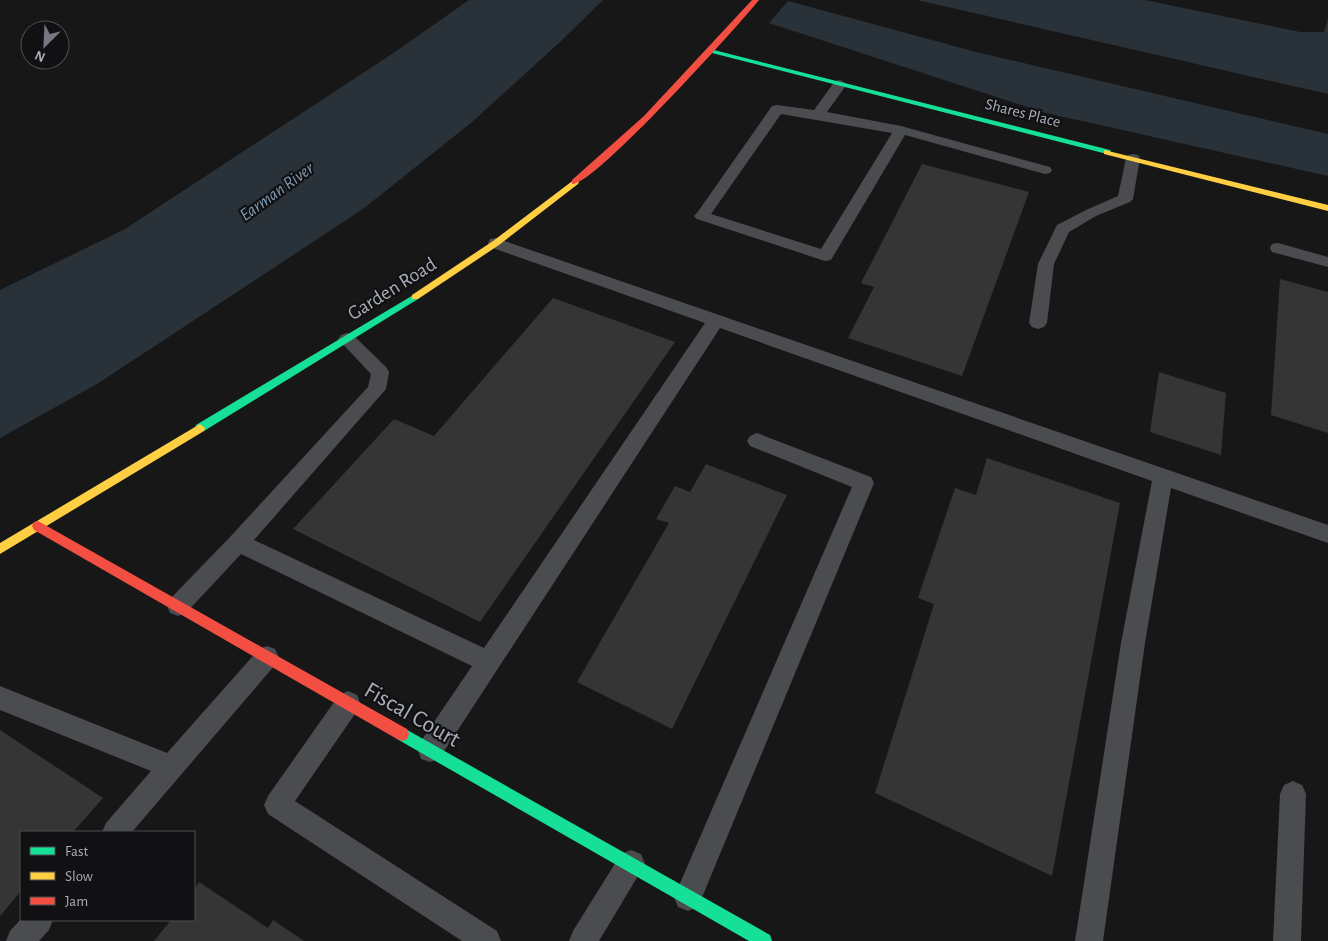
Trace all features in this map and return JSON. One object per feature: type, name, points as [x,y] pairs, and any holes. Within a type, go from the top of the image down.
[{"type":"street","name":"Garden Road","points":[[0,549],[404,305],[496,243],[598,164],[648,117],[756,0]]},
{"type":"street","name":"Shares Place","points":[[710,51],[1328,208]]},
{"type":"street","name":"Fiscal Court","points":[[38,526],[764,941]]},
{"type":"lane","points":[[818,115],[840,84]]},
{"type":"lane","points":[[901,130],[825,256],[702,216],[777,109],[901,130],[1045,170]]},
{"type":"lane","points":[[1038,323],[1046,264],[1063,229],[1090,213],[1125,200],[1133,158]]},
{"type":"lane","points":[[496,243],[1328,534]]},
{"type":"lane","points":[[1278,248],[1328,262]]},
{"type":"lane","points":[[430,750],[716,320]]},
{"type":"lane","points":[[178,606],[238,543],[377,388],[380,372],[347,339]]},
{"type":"lane","points":[[688,898],[864,483],[757,441]]},
{"type":"lane","points":[[1089,941],[1133,643],[1163,477]]},
{"type":"lane","points":[[238,543],[488,662]]},
{"type":"lane","points":[[116,831],[267,657]]},
{"type":"lane","points":[[0,698],[171,767]]},
{"type":"lane","points":[[348,703],[277,805],[487,941]]},
{"type":"lane","points":[[1287,941],[1293,794]]},
{"type":"lane","points":[[583,941],[631,864]]},
{"type":"lane","points":[[20,941],[38,921]]},
{"type":"water","name":"Earman River","points":[[469,0],[603,0],[472,122],[363,209],[97,384],[0,438],[0,290],[125,229],[395,52]]},
{"type":"water","points":[[917,0],[1145,0],[1300,32],[1324,32],[1328,19],[1328,94]]},
{"type":"water","points":[[788,1],[976,52],[1328,134],[1328,176],[1046,113],[769,23]]},
{"type":"building","points":[[922,164],[1029,192],[962,376],[848,338],[874,287],[861,283]]},
{"type":"building","points":[[1280,279],[1328,292],[1328,433],[1271,415]]},
{"type":"building","points":[[553,298],[675,342],[480,622],[293,529],[394,419],[434,436]]},
{"type":"building","points":[[1159,372],[1226,393],[1221,455],[1150,432]]},
{"type":"building","points":[[987,458],[1120,503],[1052,876],[875,793],[934,604],[918,598],[955,488],[976,495]]},
{"type":"building","points":[[706,464],[787,495],[672,729],[577,682],[669,523],[656,519],[675,486],[690,492]]},
{"type":"building","points":[[0,730],[103,798],[74,831],[20,831],[20,892],[0,916]]},
{"type":"building","points":[[199,882],[268,928],[273,920],[304,941],[154,941],[170,921],[195,921],[195,888]]},
{"type":"traffic: fast","points":[[710,51],[1107,152]]},
{"type":"traffic: fast","points":[[200,428],[415,297]]},
{"type":"traffic: fast","points":[[402,734],[764,941]]},
{"type":"traffic: slow","points":[[1107,152],[1328,208]]},
{"type":"traffic: slow","points":[[415,297],[496,243],[575,182]]},
{"type":"traffic: slow","points":[[0,549],[200,428]]},
{"type":"traffic: jam","points":[[575,182],[600,162],[647,118],[756,0]]},
{"type":"traffic: jam","points":[[38,526],[402,734]]}]
